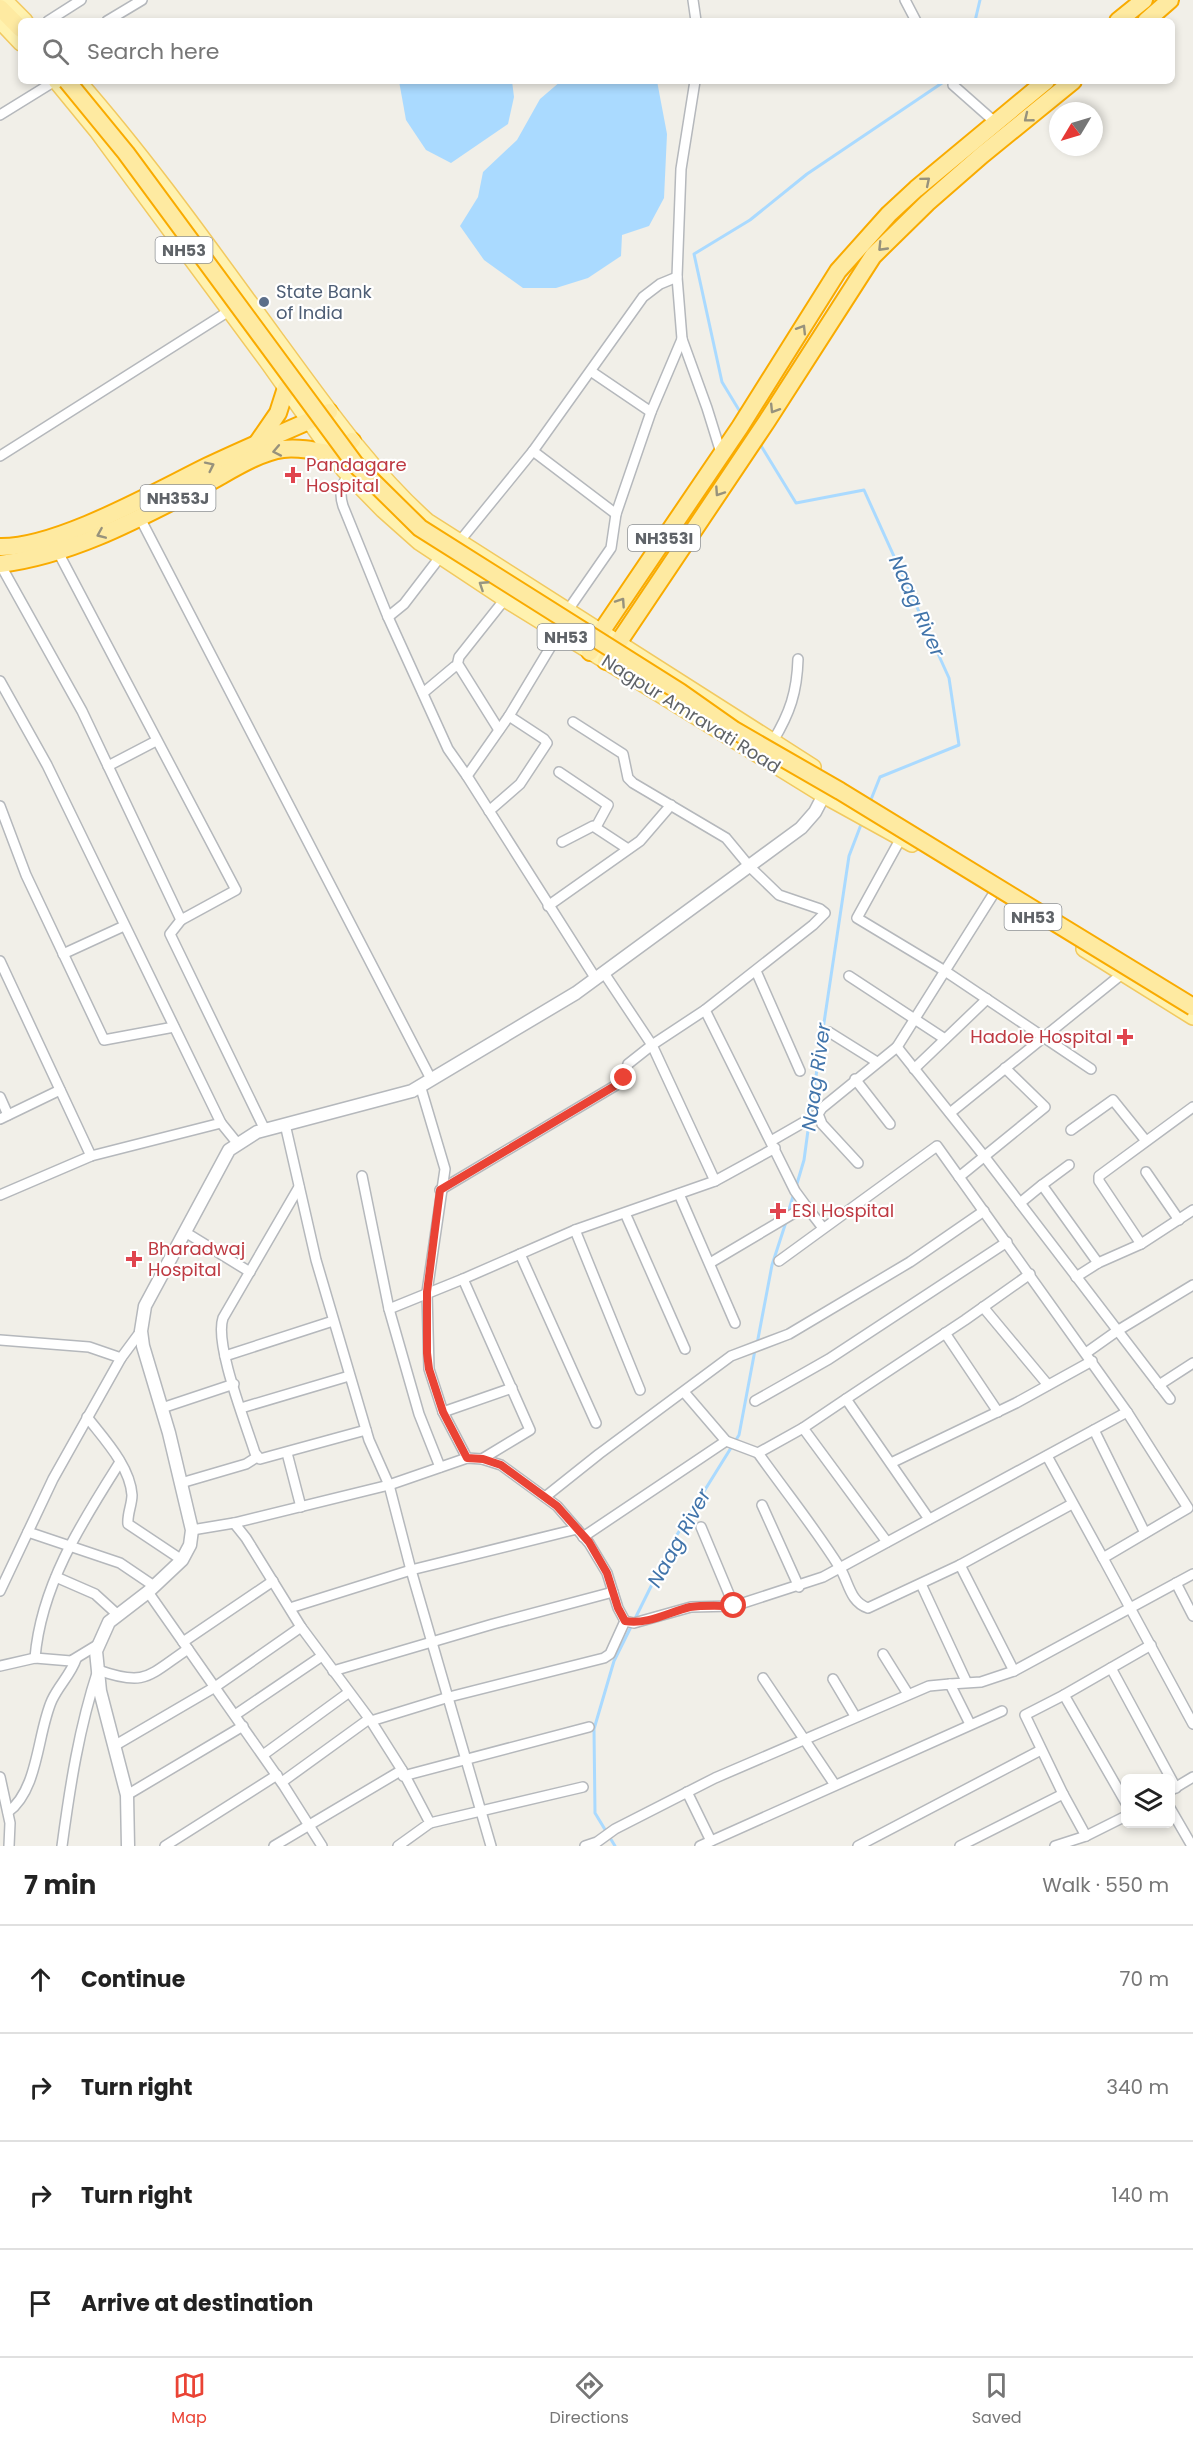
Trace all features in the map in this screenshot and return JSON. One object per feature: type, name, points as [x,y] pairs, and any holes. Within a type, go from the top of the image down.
[{"type":"highway","points":[[1122,18],[1144,0]]},
{"type":"highway","points":[[1149,18],[1170,0]]},
{"type":"highway","points":[[0,8],[18,26]]},
{"type":"highway","points":[[70,84],[126,153],[355,464],[420,528],[680,692],[734,730],[840,791],[1193,1007]]},
{"type":"highway","points":[[996,123],[1042,84]]},
{"type":"highway","name":"NH353I","points":[[606,661],[756,438],[873,256],[927,202],[1069,84]]},
{"type":"highway","name":"NH353I","points":[[590,652],[601,632],[744,421],[838,271],[889,214],[996,123]]},
{"type":"highway","points":[[258,443],[278,413],[286,388]]},
{"type":"highway","name":"NH353J","points":[[0,547],[58,536],[329,412]]},
{"type":"highway","points":[[333,454],[352,441]]},
{"type":"highway","name":"NH353J","points":[[0,564],[24,561],[58,552],[140,518],[267,453],[296,448],[333,454]]},
{"type":"main road","points":[[4,0],[22,18]]},
{"type":"main road","points":[[0,21],[18,40]]},
{"type":"main road","name":"Nagpur Amravati Road","points":[[58,84],[97,131],[348,474],[383,510],[440,557],[825,796],[856,812],[875,814],[1193,1001]]},
{"type":"main road","name":"Nagpur Amravati Road","points":[[81,84],[186,216],[329,412],[400,497],[427,521],[862,798],[875,814],[901,838],[1193,1017]]},
{"type":"street","points":[[53,18],[81,0]]},
{"type":"street","points":[[112,18],[142,0]]},
{"type":"street","points":[[693,0],[696,18]]},
{"type":"street","points":[[905,0],[914,18]]},
{"type":"street","points":[[0,116],[51,84]]},
{"type":"street","points":[[695,84],[681,169],[677,277],[682,339],[721,453]]},
{"type":"street","points":[[953,85],[996,123]]},
{"type":"street","points":[[459,542],[533,451],[644,297],[660,284],[677,277]]},
{"type":"street","points":[[0,456],[230,311]]},
{"type":"street","points":[[568,610],[611,548],[616,514],[651,412],[682,339]]},
{"type":"street","points":[[592,372],[651,412]]},
{"type":"street","points":[[533,451],[616,514]]},
{"type":"street","points":[[348,474],[341,486],[340,496],[388,617],[448,749],[548,906],[652,1045],[715,1181]]},
{"type":"street","points":[[140,518],[426,1082],[445,1169],[440,1190],[427,1292],[429,1369],[443,1412],[467,1458]]},
{"type":"street","points":[[58,552],[236,890],[181,920],[170,934],[266,1130]]},
{"type":"street","points":[[388,617],[404,604],[440,557]]},
{"type":"street","points":[[0,564],[82,711],[181,920]]},
{"type":"street","points":[[423,693],[457,666],[463,651],[505,599]]},
{"type":"street","points":[[466,776],[509,716],[560,633]]},
{"type":"street","points":[[773,741],[789,715],[798,676],[798,659]]},
{"type":"street","points":[[457,666],[462,669],[499,730]]},
{"type":"street","points":[[0,681],[46,765],[222,1123],[238,1144]]},
{"type":"street","points":[[489,811],[520,784],[547,743],[509,716]]},
{"type":"street","points":[[440,1190],[618,1084],[624,1078],[628,1064],[756,971],[813,926],[825,913],[820,909],[779,895],[750,867],[726,838],[633,783],[628,778],[623,754],[573,722]]},
{"type":"street","points":[[108,766],[156,741]]},
{"type":"street","points":[[558,772],[608,805],[596,827]]},
{"type":"street","points":[[128,1846],[127,1795],[100,1691],[96,1651],[109,1622],[151,1589],[182,1560],[190,1545],[192,1530],[141,1331],[145,1306],[229,1150],[257,1132],[412,1091],[576,993],[801,828],[825,796],[831,779]]},
{"type":"street","points":[[548,906],[652,830],[671,805]]},
{"type":"street","points":[[0,807],[26,875],[104,1040],[174,1027]]},
{"type":"street","points":[[562,842],[590,826],[596,827],[628,849]]},
{"type":"street","points":[[901,838],[857,917],[945,971],[1091,1069]]},
{"type":"street","points":[[389,1309],[575,1230],[715,1181],[773,1144],[800,1122],[815,1115],[855,1079],[897,1047],[913,1018],[994,893]]},
{"type":"street","points":[[63,954],[124,926]]},
{"type":"street","points":[[0,961],[90,1156]]},
{"type":"street","points":[[756,971],[800,1071]]},
{"type":"street","points":[[950,1113],[1122,974]]},
{"type":"street","points":[[849,976],[945,1039]]},
{"type":"street","points":[[914,1069],[987,999]]},
{"type":"street","points":[[705,1010],[795,1191],[824,1228]]},
{"type":"street","points":[[829,1032],[877,1062]]},
{"type":"street","points":[[897,1047],[984,1156],[1170,1399]]},
{"type":"street","points":[[959,1177],[1045,1107],[1045,1104],[1005,1068]]},
{"type":"street","points":[[855,1079],[890,1124]]},
{"type":"street","points":[[0,1097],[4,1117],[60,1090]]},
{"type":"street","points":[[1071,1130],[1113,1100],[1146,1141]]},
{"type":"street","points":[[1141,1244],[1099,1181],[1099,1176],[1193,1107]]},
{"type":"street","points":[[815,1115],[858,1163]]},
{"type":"street","points":[[0,1195],[90,1156],[222,1123]]},
{"type":"street","points":[[285,1124],[316,1260],[333,1321],[366,1430],[389,1485],[411,1570],[492,1846]]},
{"type":"street","points":[[779,1260],[937,1146],[1089,1357],[1191,1507],[1103,1558]]},
{"type":"street","points":[[1020,1203],[1069,1165]]},
{"type":"street","points":[[1146,1172],[1179,1220]]},
{"type":"street","points":[[362,1176],[389,1309],[419,1414],[440,1467]]},
{"type":"street","points":[[1042,1185],[1098,1263]]},
{"type":"street","points":[[257,1457],[225,1356],[220,1326],[299,1187]]},
{"type":"street","points":[[679,1194],[735,1323]]},
{"type":"street","points":[[710,1263],[806,1206]]},
{"type":"street","points":[[1076,1277],[1098,1263],[1141,1244],[1193,1209]]},
{"type":"street","points":[[545,1497],[731,1356],[789,1334],[910,1262],[984,1211]]},
{"type":"street","points":[[625,1212],[685,1349]]},
{"type":"street","points":[[575,1230],[640,1390]]},
{"type":"street","points":[[185,1232],[250,1272]]},
{"type":"street","points":[[754,1401],[829,1359],[1006,1242]]},
{"type":"street","points":[[520,1254],[596,1423]]},
{"type":"street","points":[[755,1453],[803,1428],[1029,1274]]},
{"type":"street","points":[[463,1279],[530,1430],[483,1459]]},
{"type":"street","points":[[891,1463],[998,1412],[1048,1385],[1089,1357],[1117,1331],[1193,1285]]},
{"type":"street","points":[[983,1307],[1048,1385]]},
{"type":"street","points":[[225,1356],[333,1321]]},
{"type":"street","points":[[0,1591],[5,1570],[28,1532],[53,1479],[121,1358],[141,1331]]},
{"type":"street","points":[[945,1333],[998,1412]]},
{"type":"street","points":[[0,1340],[89,1347],[121,1358]]},
{"type":"street","points":[[1159,1385],[1193,1363]]},
{"type":"street","points":[[241,1408],[350,1376]]},
{"type":"street","points":[[162,1408],[234,1384]]},
{"type":"street","points":[[443,1412],[512,1388]]},
{"type":"street","points":[[684,1392],[728,1442],[755,1453],[840,1569],[855,1601],[868,1608],[960,1565],[1072,1504]]},
{"type":"street","points":[[846,1399],[929,1519]]},
{"type":"street","points":[[165,1846],[279,1779],[370,1720],[449,1697],[604,1658],[610,1654],[629,1622],[691,1607],[734,1606],[799,1587],[840,1569],[1127,1413]]},
{"type":"street","points":[[87,1417],[120,1462],[132,1493],[128,1524],[182,1560]]},
{"type":"street","points":[[803,1428],[887,1542]]},
{"type":"street","points":[[181,1483],[241,1465],[257,1457],[264,1459],[366,1430]]},
{"type":"street","points":[[1094,1430],[1145,1533]]},
{"type":"street","points":[[290,1608],[411,1570],[580,1533],[728,1442]]},
{"type":"street","points":[[286,1453],[301,1507]]},
{"type":"street","points":[[1047,1456],[1151,1645],[1190,1710],[1193,1724]]},
{"type":"street","points":[[192,1530],[234,1523],[389,1485],[467,1458],[483,1459],[501,1465],[557,1506],[580,1533],[607,1573],[613,1592],[629,1622]]},
{"type":"street","points":[[35,1658],[36,1638],[56,1577],[88,1512],[120,1462]]},
{"type":"street","points":[[762,1505],[799,1587]]},
{"type":"street","points":[[234,1523],[246,1538],[301,1627],[370,1720],[403,1773],[430,1823]]},
{"type":"street","points":[[701,1527],[734,1606]]},
{"type":"street","points":[[28,1532],[120,1563],[151,1589],[185,1645],[236,1715],[322,1846]]},
{"type":"street","points":[[960,1565],[1014,1671]]},
{"type":"street","points":[[585,1846],[602,1840],[615,1829],[687,1792],[804,1738],[908,1694],[929,1686],[964,1681],[981,1682],[1014,1671],[1193,1574]]},
{"type":"street","points":[[56,1577],[95,1594],[118,1616]]},
{"type":"street","points":[[98,1670],[120,1677],[139,1679],[151,1674],[185,1645],[273,1581]]},
{"type":"street","points":[[1176,1583],[1193,1616]]},
{"type":"street","points":[[921,1584],[964,1681]]},
{"type":"street","points":[[333,1671],[432,1641],[613,1592]]},
{"type":"street","points":[[114,1746],[215,1687],[301,1627]]},
{"type":"street","points":[[0,1666],[35,1658],[66,1661],[76,1659],[99,1644]]},
{"type":"street","points":[[1086,1836],[1025,1714],[1064,1695],[1151,1645]]},
{"type":"street","points":[[883,1654],[908,1694]]},
{"type":"street","points":[[236,1715],[322,1656]]},
{"type":"street","points":[[8,1812],[16,1806],[26,1792],[49,1707],[76,1659]]},
{"type":"street","points":[[1111,1668],[1165,1774]]},
{"type":"street","points":[[62,1846],[73,1765],[85,1709],[98,1670]]},
{"type":"street","points":[[763,1678],[835,1785]]},
{"type":"street","points":[[833,1679],[855,1716]]},
{"type":"street","points":[[951,1684],[970,1724]]},
{"type":"street","points":[[263,1755],[348,1693]]},
{"type":"street","points":[[1064,1695],[1121,1796]]},
{"type":"street","points":[[700,1846],[1002,1710]]},
{"type":"street","points":[[127,1795],[243,1726]]},
{"type":"street","points":[[274,1846],[403,1773],[589,1727]]},
{"type":"street","points":[[858,1846],[1041,1750]]},
{"type":"street","points":[[0,1777],[10,1823],[9,1846]]},
{"type":"street","points":[[1175,1788],[1193,1778]]},
{"type":"street","points":[[400,1846],[430,1823],[583,1787]]},
{"type":"street","points":[[687,1792],[711,1841]]},
{"type":"street","points":[[960,1846],[1063,1794]]},
{"type":"street","points":[[1175,1817],[1192,1846]]},
{"type":"street","points":[[1055,1846],[1086,1836],[1121,1818]]},
{"type":"water","points":[[400,84],[512,84],[514,97],[508,124],[451,163],[426,150],[406,120]]},
{"type":"water","points":[[558,84],[658,84],[667,134],[664,198],[649,226],[622,235],[621,256],[588,278],[556,288],[523,288],[484,260],[460,226],[478,197],[483,172],[517,140],[540,99]]},
{"type":"waterway","name":"Naag River","points":[[976,18],[980,0]]},
{"type":"waterway","name":"Naag River","points":[[742,415],[722,382],[694,254],[750,220],[807,174],[941,84]]},
{"type":"waterway","name":"Naag River","points":[[760,444],[796,503],[864,490],[949,678],[959,745],[880,777],[870,802]]},
{"type":"waterway","name":"Naag River","points":[[810,1116],[849,856],[862,822]]},
{"type":"waterway","name":"Naag River","points":[[796,1187],[804,1160],[809,1123]]},
{"type":"waterway","name":"Naag River","points":[[788,1213],[794,1193]]},
{"type":"waterway","name":"Naag River","points":[[757,1344],[772,1265],[786,1222]]},
{"type":"waterway","name":"Naag River","points":[[615,1846],[595,1813],[594,1729],[614,1661],[675,1538],[739,1435],[755,1350]]},
{"type":"place","name":"State Bank of India","points":[[264,302]]},
{"type":"place","name":"Pandagare Hospital","points":[[293,475]]},
{"type":"place","name":"Hadole Hospital","points":[[1125,1037]]},
{"type":"place","name":"ESI Hospital","points":[[778,1211]]},
{"type":"place","name":"Bharadwaj Hospital","points":[[134,1259]]},
{"type":"route","points":[[624,1078],[618,1084],[440,1190],[427,1292],[429,1369],[443,1412],[467,1458],[483,1459],[501,1465],[557,1506],[589,1542],[607,1573],[618,1608],[625,1621],[634,1623],[691,1607],[734,1606]]}]
